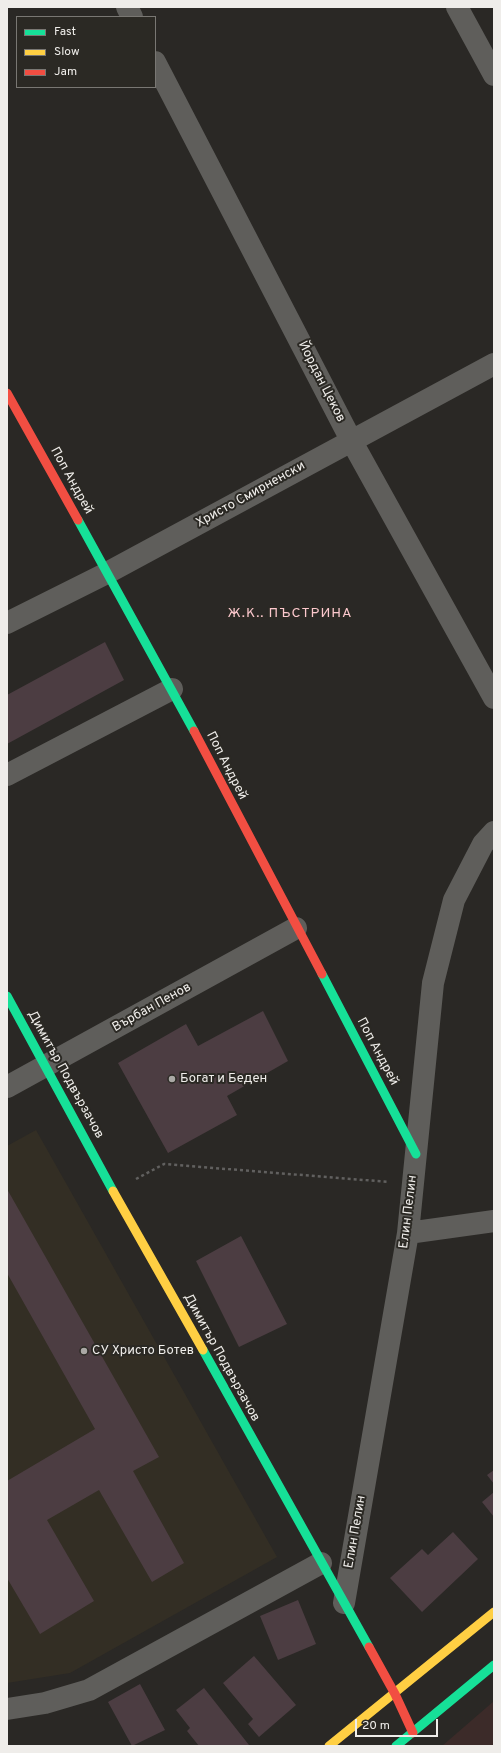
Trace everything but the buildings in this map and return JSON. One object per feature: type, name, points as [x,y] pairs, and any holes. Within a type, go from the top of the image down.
[{"type":"street","points":[[127,7],[132,16]]},
{"type":"street","points":[[457,7],[494,76]]},
{"type":"street","name":"Йордан Цеков","points":[[156,64],[351,440],[494,698]]},
{"type":"street","name":"Христо Смирненски","points":[[7,623],[107,573],[494,364]]},
{"type":"street","name":"Поп Андрей","points":[[7,393],[172,689],[296,928],[416,1154]]},
{"type":"street","points":[[7,775],[172,689]]},
{"type":"street","name":"Елин Пелин","points":[[344,1603],[408,1233],[433,983],[454,900],[483,844],[494,832]]},
{"type":"street","name":"Върбан Пенов","points":[[7,1087],[296,928]]},
{"type":"street","name":"Димитър Подвързачов","points":[[7,996],[114,1192],[395,1694],[413,1733]]},
{"type":"street","points":[[408,1233],[494,1221]]},
{"type":"street","points":[[7,1709],[45,1703],[89,1690],[321,1563]]},
{"type":"street","points":[[329,1746],[395,1694],[494,1612]]},
{"type":"street","points":[[396,1746],[494,1665]]},
{"type":"path","points":[[114,1192],[164,1164],[413,1183]]},
{"type":"shaded area","name":"СУ Христо Ботев","points":[[36,1130],[277,1557],[70,1673],[7,1683],[7,1146]]},
{"type":"shaded area","points":[[494,1701],[494,1746],[442,1746]]},
{"type":"traffic: fast","points":[[78,520],[194,731]]},
{"type":"traffic: fast","points":[[322,974],[416,1154]]},
{"type":"traffic: fast","points":[[7,996],[113,1191]]},
{"type":"traffic: fast","points":[[203,1350],[369,1647]]},
{"type":"traffic: fast","points":[[396,1746],[494,1665]]},
{"type":"traffic: slow","points":[[113,1191],[203,1350]]},
{"type":"traffic: slow","points":[[329,1746],[494,1612]]},
{"type":"traffic: jam","points":[[7,393],[78,520]]},
{"type":"traffic: jam","points":[[194,731],[322,974]]},
{"type":"traffic: jam","points":[[369,1647],[395,1694],[413,1733]]},
{"type":"place","name":"Богат и Беден","points":[[172,1079]]},
{"type":"place","name":"СУ Христо Ботев","points":[[84,1351]]},
{"type":"district","name":"Ж.К.. ПЪСТРИНА","points":[[290,614]]}]
